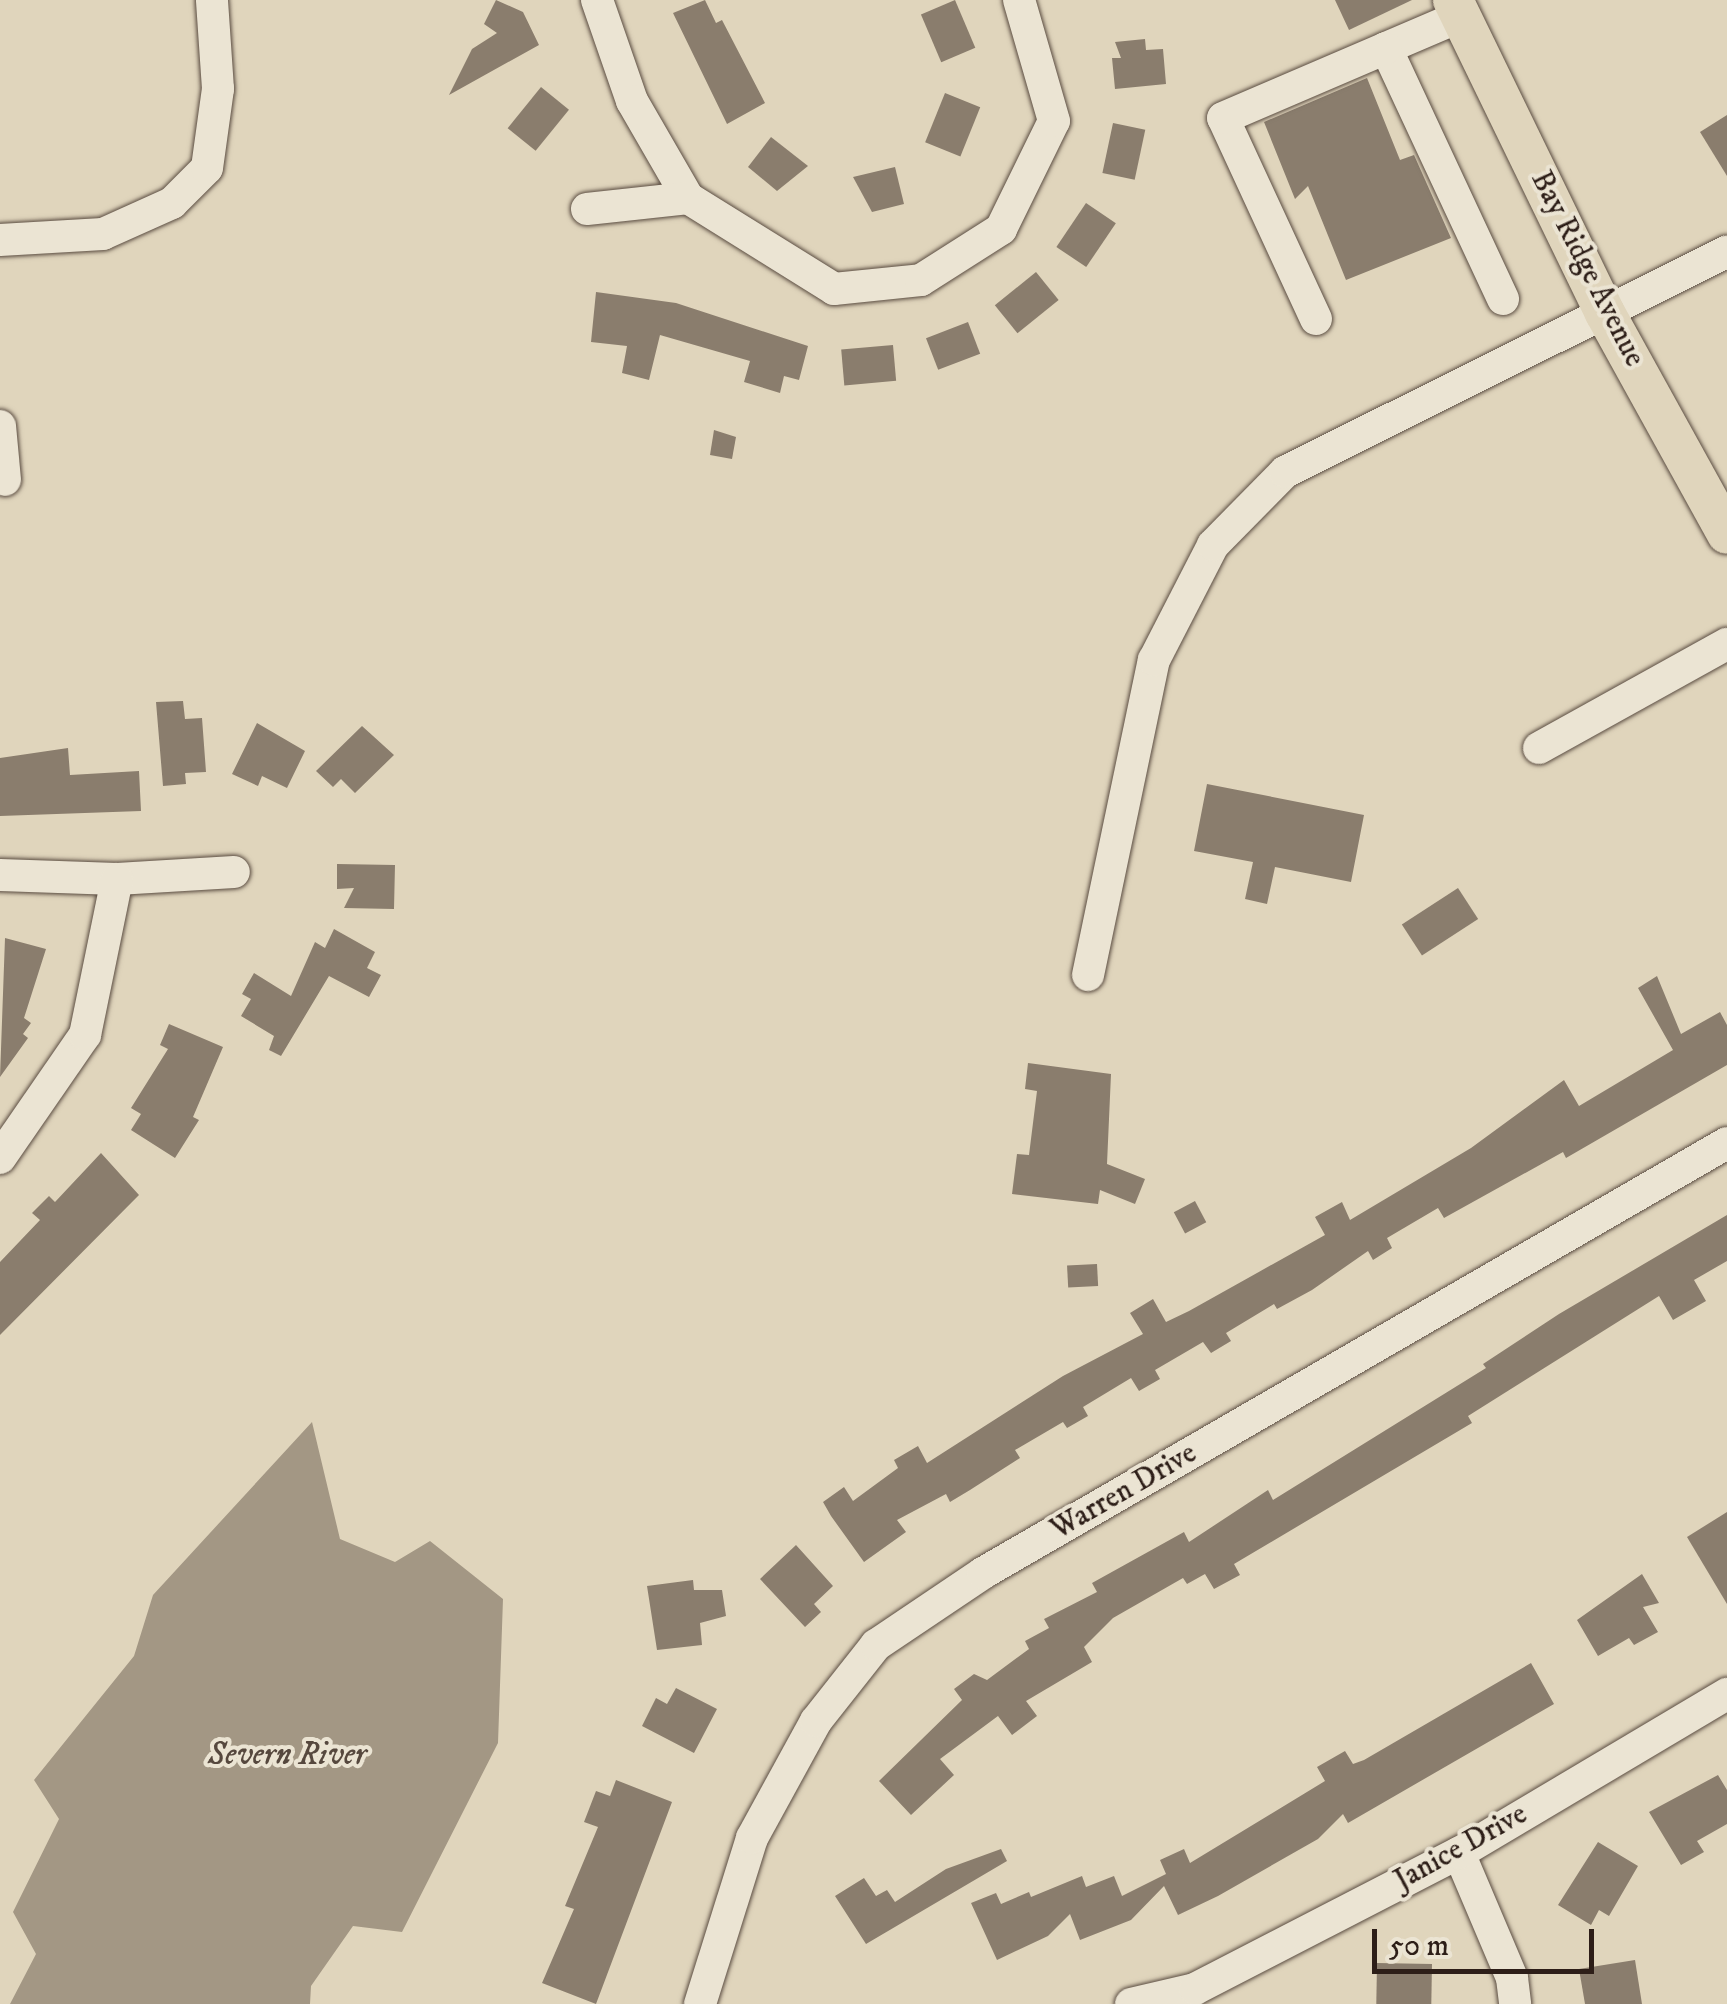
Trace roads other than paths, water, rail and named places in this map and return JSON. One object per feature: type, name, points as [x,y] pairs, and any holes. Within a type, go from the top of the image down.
[{"type":"main road","name":"Bay Ridge Avenue","points":[[1457,8],[1605,313],[1727,534]]},
{"type":"street","points":[[0,240],[103,234],[172,203],[207,168],[218,89],[212,0]]},
{"type":"street","points":[[597,0],[632,101],[688,198],[764,249],[834,289],[920,280],[1001,228],[1054,121],[1019,0]]},
{"type":"street","points":[[1316,319],[1223,118],[1386,48],[1457,8]]},
{"type":"street","points":[[1386,48],[1503,299]]},
{"type":"street","points":[[587,210],[688,198]]},
{"type":"street","points":[[1088,975],[1154,660],[1212,544],[1286,472],[1727,252]]},
{"type":"street","points":[[0,426],[5,480]]},
{"type":"street","points":[[1539,748],[1727,644]]},
{"type":"street","points":[[0,875],[117,879],[234,872]]},
{"type":"street","points":[[0,1158],[84,1035],[117,879]]},
{"type":"street","name":"Warren Drive","points":[[700,2004],[752,1838],[816,1722],[876,1645],[983,1573],[1727,1144]]},
{"type":"street","name":"Janice Drive","points":[[1130,2004],[1194,1989],[1460,1852],[1727,1694]]},
{"type":"street","points":[[1460,1852],[1512,1978],[1515,2004]]},
{"type":"water","name":"Severn River","points":[[312,1422],[340,1539],[395,1562],[430,1541],[503,1599],[498,1743],[402,1932],[353,1926],[311,1986],[310,2004],[10,2004],[36,1954],[13,1912],[59,1819],[34,1780],[134,1656],[153,1595]]}]
